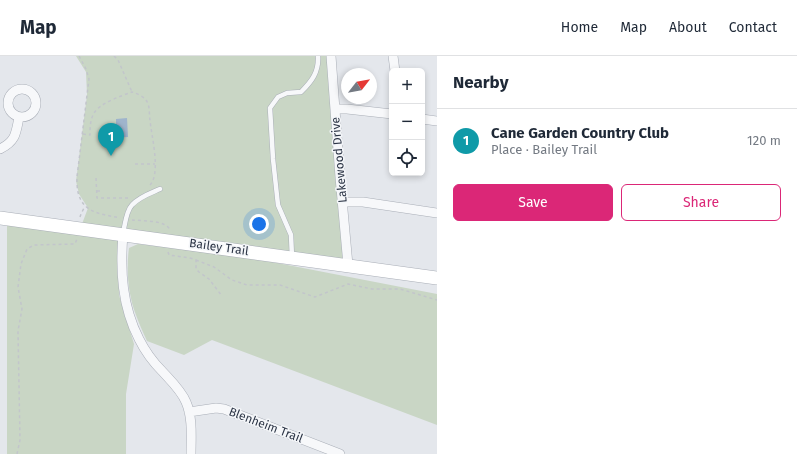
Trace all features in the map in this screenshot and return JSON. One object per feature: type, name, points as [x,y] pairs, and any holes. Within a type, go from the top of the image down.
[{"type":"street","name":"Lakewood Drive","points":[[331,56],[348,265]]},
{"type":"street","points":[[393,56],[394,68]]},
{"type":"street","points":[[335,109],[389,114]]},
{"type":"street","points":[[0,149],[12,141],[15,136],[19,117]]},
{"type":"street","points":[[425,119],[437,121]]},
{"type":"street","points":[[342,202],[363,202],[437,213]]},
{"type":"street","name":"Bailey Trail","points":[[0,218],[437,278]]},
{"type":"street","points":[[123,234],[121,274],[126,305],[139,339],[160,370],[176,386],[187,403],[189,412],[191,454]]},
{"type":"street","name":"Blenheim Trail","points":[[189,412],[216,408],[224,409],[321,450],[340,454]]},
{"type":"lane","points":[[292,257],[291,235],[278,205],[273,159],[270,108],[278,97],[287,93],[301,92],[309,84],[316,75],[319,65],[318,56]]},
{"type":"lane","points":[[123,234],[126,219],[132,206],[147,195],[160,189]]},
{"type":"path","points":[[79,56],[86,69],[89,79],[77,177],[78,193],[85,206],[95,213],[126,219],[164,223],[170,230],[167,250],[169,255],[190,258],[214,266],[232,280],[247,285],[280,285],[314,297],[348,284],[372,289],[400,290],[437,300]]},
{"type":"path","points":[[114,56],[118,60],[132,92]]},
{"type":"path","points":[[83,134],[90,135],[91,121],[94,113],[100,107],[132,92],[139,94],[148,103],[154,146],[153,183],[148,186]]},
{"type":"path","points":[[135,164],[154,164]]},
{"type":"path","points":[[96,178],[97,198],[128,199],[134,195]]},
{"type":"path","points":[[17,454],[20,440],[18,331],[22,309],[18,287],[21,264],[27,249],[34,245],[75,244],[80,228],[81,214],[85,206]]},
{"type":"path","points":[[196,260],[196,269],[210,279],[222,296]]},
{"type":"green space","points":[[76,56],[332,56],[348,260],[82,224],[88,208],[79,194],[76,181],[87,95],[86,72]]},
{"type":"green space","points":[[7,223],[118,238],[119,295],[134,344],[126,394],[126,454],[7,454]]},
{"type":"green space","points":[[138,244],[236,255],[437,294],[437,425],[212,340],[184,355],[147,341],[133,307],[128,282],[129,248]]},
{"type":"water","points":[[127,118],[128,137],[112,138],[111,131],[116,130],[116,119]]},
{"type":"place","name":"Cane Garden Country Club","points":[[111,156]]}]
